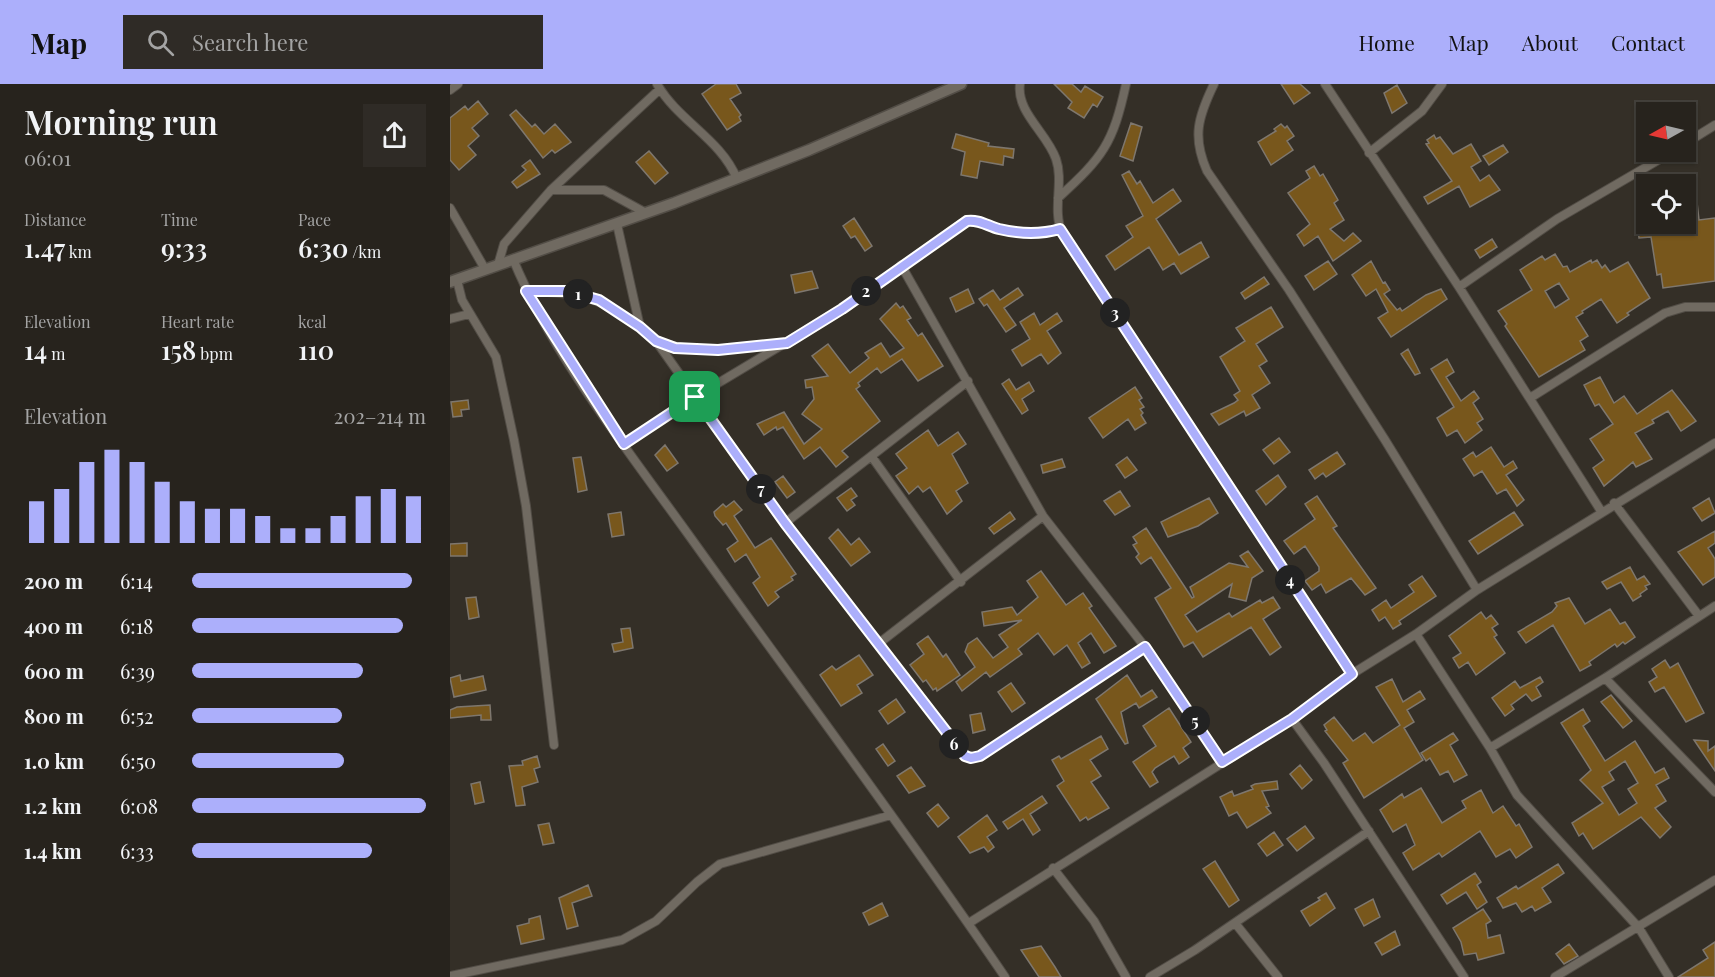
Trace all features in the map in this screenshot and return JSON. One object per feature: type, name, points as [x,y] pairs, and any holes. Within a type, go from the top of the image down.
[{"type":"street","points":[[450,90],[458,84]]},
{"type":"street","points":[[554,745],[526,506],[496,357],[453,281],[617,224],[736,179],[961,84]]},
{"type":"street","points":[[1020,84],[1019,92],[1024,108],[1055,156],[1059,172],[1060,229],[1352,674]]},
{"type":"street","points":[[1058,198],[1090,169],[1107,147],[1126,84]]},
{"type":"street","points":[[1214,84],[1199,123],[1197,137],[1198,149],[1208,171],[1379,430],[1477,590]]},
{"type":"street","points":[[1325,84],[1459,287],[1601,511]]},
{"type":"street","points":[[1369,153],[1422,111],[1442,84]]},
{"type":"street","points":[[498,265],[504,244],[551,190],[658,87],[689,124],[721,151],[730,162],[736,179]]},
{"type":"street","points":[[1696,137],[1715,125]]},
{"type":"street","points":[[1459,287],[1557,219],[1655,162]]},
{"type":"street","points":[[551,190],[604,190],[614,193],[646,213]]},
{"type":"street","points":[[450,208],[486,269]]},
{"type":"street","points":[[624,444],[695,397],[842,309],[970,220],[1023,234],[1046,233],[1060,229]]},
{"type":"street","points":[[617,224],[640,327]]},
{"type":"street","points":[[513,259],[526,291],[624,444],[969,923],[1005,977]]},
{"type":"street","points":[[901,266],[1043,516],[1145,647],[1222,762]]},
{"type":"street","points":[[526,291],[567,291],[599,300],[640,327],[656,341],[785,523],[962,754],[971,758],[980,756],[1145,647]]},
{"type":"street","points":[[1530,398],[1665,313],[1685,307],[1715,307]]},
{"type":"street","points":[[450,319],[470,314]]},
{"type":"street","points":[[656,341],[690,350],[709,351],[787,343]]},
{"type":"street","points":[[785,523],[968,381]]},
{"type":"street","points":[[969,923],[1292,719],[1352,674],[1416,634],[1477,590],[1601,511],[1715,443]]},
{"type":"street","points":[[872,457],[961,582]]},
{"type":"street","points":[[1614,503],[1699,616]]},
{"type":"street","points":[[878,644],[961,582],[1043,516]]},
{"type":"street","points":[[1490,748],[1605,678],[1715,606]]},
{"type":"street","points":[[1416,634],[1525,805],[1639,928],[1669,977]]},
{"type":"street","points":[[1605,678],[1714,789]]},
{"type":"street","points":[[1292,719],[1369,831],[1464,977]]},
{"type":"street","points":[[450,976],[622,940],[657,921],[697,882],[720,864],[891,815]]},
{"type":"street","points":[[1150,977],[1235,923],[1369,831]]},
{"type":"street","points":[[1053,868],[1094,921],[1126,977]]},
{"type":"street","points":[[1555,977],[1715,880]]},
{"type":"street","points":[[1235,923],[1278,977]]},
{"type":"building","points":[[716,84],[736,84],[741,93],[730,99],[741,115],[739,117],[741,121],[727,130],[702,94]]},
{"type":"building","points":[[1054,84],[1072,84],[1081,92],[1085,86],[1103,97],[1097,107],[1093,104],[1084,118],[1068,108],[1072,102]]},
{"type":"building","points":[[1281,84],[1300,84],[1310,93],[1294,104]]},
{"type":"building","points":[[1397,85],[1407,103],[1392,113],[1384,93]]},
{"type":"building","points":[[478,101],[488,114],[472,128],[479,136],[468,146],[476,155],[459,170],[450,160],[450,118],[465,106],[468,110]]},
{"type":"building","points":[[516,110],[532,127],[535,124],[544,134],[555,124],[571,142],[555,153],[552,150],[543,158],[510,115]]},
{"type":"building","points":[[1131,123],[1142,127],[1133,161],[1120,156]]},
{"type":"building","points":[[1281,124],[1285,128],[1287,126],[1294,136],[1287,141],[1293,150],[1271,165],[1258,142],[1276,131],[1274,129]]},
{"type":"building","points":[[956,134],[989,143],[988,146],[1014,149],[1013,158],[1004,156],[1003,165],[980,161],[977,178],[961,175],[965,152],[952,148]]},
{"type":"building","points":[[1434,135],[1436,139],[1440,137],[1453,154],[1471,144],[1481,161],[1471,167],[1480,181],[1489,175],[1500,190],[1470,207],[1459,186],[1428,204],[1424,197],[1452,181],[1426,144],[1429,143],[1427,140]]},
{"type":"building","points":[[1503,145],[1508,152],[1489,165],[1483,156]]},
{"type":"building","points":[[649,151],[668,173],[655,184],[636,162]]},
{"type":"building","points":[[530,160],[540,174],[517,188],[512,182],[526,170],[522,166]]},
{"type":"building","points":[[1314,166],[1320,176],[1323,174],[1338,200],[1334,203],[1344,220],[1330,229],[1344,241],[1353,233],[1361,241],[1333,261],[1318,236],[1304,246],[1297,235],[1310,224],[1288,193],[1310,178],[1306,171]]},
{"type":"building","points":[[1129,171],[1137,184],[1140,181],[1153,203],[1173,189],[1181,201],[1156,219],[1179,255],[1201,242],[1209,257],[1181,274],[1174,263],[1163,270],[1149,247],[1115,270],[1106,256],[1133,237],[1126,226],[1143,216],[1122,175]]},
{"type":"building","points":[[1696,202],[1699,220],[1715,218],[1715,281],[1663,288],[1661,274],[1657,275],[1651,237],[1639,238],[1639,234],[1696,234]]},
{"type":"building","points":[[854,218],[872,246],[865,251],[855,236],[851,238],[843,226]]},
{"type":"building","points":[[1492,239],[1497,247],[1480,258],[1475,250]]},
{"type":"building","points":[[1555,254],[1563,267],[1567,266],[1570,272],[1591,260],[1592,263],[1597,260],[1602,268],[1605,265],[1610,272],[1628,262],[1650,298],[1627,313],[1629,315],[1617,323],[1601,299],[1582,311],[1583,313],[1576,317],[1588,336],[1580,341],[1585,350],[1539,377],[1505,326],[1507,324],[1498,311],[1532,290],[1520,270],[1542,256],[1545,260]],"holes":[[[1559,283],[1569,299],[1555,308],[1545,291]]]},
{"type":"building","points":[[1328,261],[1337,274],[1314,290],[1305,276]]},
{"type":"building","points":[[1371,261],[1383,283],[1385,282],[1390,290],[1384,294],[1397,310],[1400,308],[1402,311],[1426,295],[1441,289],[1447,299],[1391,337],[1378,318],[1388,312],[1376,289],[1366,296],[1352,275]]},
{"type":"building","points":[[812,271],[818,288],[795,293],[791,275]]},
{"type":"building","points":[[1264,277],[1269,284],[1245,299],[1241,293]]},
{"type":"building","points":[[1018,288],[1023,295],[1004,308],[1016,325],[1006,332],[987,304],[984,306],[979,299],[993,290],[1000,300]]},
{"type":"building","points":[[968,289],[974,303],[956,312],[950,298]]},
{"type":"building","points":[[896,303],[900,308],[903,306],[911,318],[907,320],[918,336],[922,333],[943,366],[918,381],[902,359],[881,373],[877,368],[858,383],[860,386],[856,389],[880,421],[842,451],[848,457],[836,467],[820,447],[804,459],[783,427],[777,430],[776,427],[764,435],[757,424],[784,412],[804,444],[822,429],[802,414],[814,399],[812,387],[806,388],[805,380],[828,376],[812,356],[828,344],[850,373],[869,358],[865,353],[881,343],[890,357],[904,348],[880,319]]},
{"type":"building","points":[[1271,307],[1283,327],[1256,344],[1267,361],[1259,366],[1270,383],[1252,395],[1260,408],[1246,416],[1244,411],[1219,425],[1211,414],[1238,400],[1234,395],[1240,391],[1220,357],[1245,341],[1236,328]]},
{"type":"building","points":[[1034,313],[1040,325],[1057,313],[1062,321],[1047,331],[1061,353],[1048,364],[1041,354],[1022,366],[1012,350],[1030,339],[1020,322]]},
{"type":"building","points":[[1408,349],[1420,373],[1415,375],[1401,354]]},
{"type":"building","points":[[1447,359],[1454,372],[1446,377],[1461,401],[1474,391],[1479,398],[1473,403],[1483,419],[1477,423],[1482,430],[1465,443],[1457,430],[1447,436],[1437,418],[1454,407],[1431,369]]},
{"type":"building","points":[[1600,377],[1614,403],[1624,396],[1637,414],[1672,390],[1696,421],[1681,431],[1668,411],[1652,420],[1654,423],[1635,433],[1652,459],[1636,467],[1633,462],[1604,486],[1593,468],[1604,460],[1590,439],[1613,424],[1599,404],[1595,406],[1584,385]]},
{"type":"building","points":[[1009,379],[1016,390],[1029,382],[1034,391],[1022,399],[1028,410],[1022,414],[1002,384]]},
{"type":"building","points":[[1135,387],[1142,398],[1139,400],[1144,407],[1140,409],[1146,423],[1135,430],[1128,419],[1103,438],[1089,418]]},
{"type":"building","points":[[468,400],[469,409],[461,410],[462,416],[453,417],[451,402]]},
{"type":"building","points":[[928,430],[938,446],[958,432],[966,444],[952,454],[968,483],[956,491],[962,501],[947,514],[930,487],[923,492],[918,486],[909,494],[896,476],[907,468],[896,454]]},
{"type":"building","points":[[1279,438],[1290,452],[1274,464],[1263,450]]},
{"type":"building","points":[[665,445],[678,463],[667,471],[655,455]]},
{"type":"building","points":[[1491,447],[1504,467],[1513,461],[1517,468],[1506,475],[1524,500],[1517,506],[1506,489],[1497,494],[1482,471],[1474,476],[1463,459],[1473,452],[1476,457]]},
{"type":"building","points":[[1337,452],[1345,464],[1326,477],[1323,473],[1315,479],[1309,470]]},
{"type":"building","points":[[581,457],[587,490],[578,492],[573,458]]},
{"type":"building","points":[[1127,457],[1137,470],[1125,478],[1116,465]]},
{"type":"building","points":[[1062,459],[1065,467],[1043,473],[1041,465]]},
{"type":"building","points":[[1278,475],[1286,487],[1266,505],[1256,491]]},
{"type":"building","points":[[783,476],[795,492],[787,498],[775,482]]},
{"type":"building","points":[[851,488],[857,496],[851,500],[855,505],[847,511],[837,498]]},
{"type":"building","points":[[1120,491],[1130,506],[1115,515],[1104,501]]},
{"type":"building","points":[[1317,496],[1337,526],[1333,528],[1376,588],[1365,595],[1351,578],[1326,593],[1321,584],[1312,590],[1305,581],[1319,571],[1319,567],[1305,546],[1294,554],[1284,541],[1315,519],[1305,504]]},
{"type":"building","points":[[1209,498],[1218,513],[1198,526],[1168,537],[1161,522]]},
{"type":"building","points":[[1709,498],[1715,513],[1702,521],[1693,508]]},
{"type":"building","points":[[734,501],[742,510],[734,516],[755,548],[771,538],[796,574],[791,577],[793,580],[775,592],[779,597],[768,606],[753,583],[760,577],[746,554],[735,562],[727,549],[738,541],[726,523],[723,525],[715,516],[714,512],[723,504],[726,507]]},
{"type":"building","points":[[621,512],[624,535],[612,537],[608,514]]},
{"type":"building","points":[[1010,512],[1015,519],[994,534],[989,528]]},
{"type":"building","points":[[1514,512],[1523,525],[1478,554],[1469,541]]},
{"type":"building","points":[[1146,528],[1192,598],[1194,597],[1190,587],[1229,563],[1248,567],[1240,556],[1248,551],[1263,571],[1252,578],[1246,601],[1229,597],[1232,584],[1185,615],[1197,632],[1229,613],[1232,617],[1260,600],[1262,603],[1273,597],[1280,608],[1263,619],[1281,647],[1270,655],[1251,627],[1203,657],[1193,642],[1184,647],[1155,598],[1171,588],[1151,557],[1141,564],[1136,557],[1139,554],[1133,545],[1137,543],[1133,537]]},
{"type":"building","points":[[838,529],[851,545],[859,538],[870,552],[851,566],[829,538]]},
{"type":"building","points":[[1715,531],[1715,543],[1708,548],[1715,559],[1715,577],[1703,585],[1678,552]]},
{"type":"building","points":[[467,543],[467,556],[450,556],[450,544]]},
{"type":"building","points":[[1630,567],[1637,580],[1644,576],[1650,584],[1645,586],[1647,589],[1640,594],[1641,596],[1633,601],[1621,582],[1607,589],[1602,582]]},
{"type":"building","points":[[1041,571],[1066,605],[1083,593],[1092,606],[1089,608],[1116,646],[1104,653],[1091,633],[1078,643],[1090,663],[1082,668],[1067,645],[1054,655],[1038,633],[1018,649],[1022,654],[990,677],[986,672],[962,691],[956,682],[975,667],[965,652],[968,644],[977,638],[993,658],[1008,647],[999,635],[1022,620],[984,626],[982,612],[1012,607],[1017,615],[1038,597],[1027,581]]},
{"type":"building","points":[[1422,576],[1436,596],[1399,621],[1401,624],[1393,629],[1385,617],[1379,621],[1372,610],[1386,600],[1391,608],[1414,592],[1409,585]]},
{"type":"building","points":[[476,597],[479,617],[469,619],[466,598]]},
{"type":"building","points":[[1569,598],[1585,624],[1610,609],[1620,624],[1625,622],[1635,637],[1617,647],[1615,644],[1589,662],[1591,665],[1580,671],[1553,625],[1526,643],[1518,632],[1552,612],[1557,606],[1555,603]]},
{"type":"building","points":[[1481,612],[1486,619],[1491,615],[1498,624],[1492,628],[1497,635],[1494,637],[1505,653],[1476,675],[1468,662],[1459,668],[1453,658],[1461,653],[1449,636]]},
{"type":"building","points":[[630,628],[633,648],[614,652],[612,644],[623,642],[621,629]]},
{"type":"building","points":[[928,636],[943,657],[946,654],[960,675],[937,691],[936,688],[933,690],[926,680],[923,682],[910,665],[924,654],[917,644]]},
{"type":"building","points":[[859,655],[873,675],[857,685],[862,693],[841,706],[820,675],[832,666],[836,670]]},
{"type":"building","points":[[1665,660],[1670,668],[1678,663],[1704,713],[1686,722],[1664,687],[1655,692],[1649,682],[1657,677],[1652,669]]},
{"type":"building","points":[[460,675],[461,681],[483,676],[486,690],[454,697],[450,678]]},
{"type":"building","points":[[1127,675],[1141,697],[1152,690],[1157,697],[1139,708],[1136,703],[1121,712],[1128,743],[1125,744],[1096,699]]},
{"type":"building","points":[[1540,677],[1543,682],[1536,687],[1541,696],[1532,701],[1526,694],[1511,705],[1514,709],[1505,716],[1492,698],[1515,681],[1520,688]]},
{"type":"building","points":[[1392,679],[1403,702],[1420,691],[1425,699],[1407,710],[1414,722],[1404,728],[1423,760],[1364,798],[1343,763],[1348,760],[1325,731],[1327,730],[1324,725],[1334,717],[1353,741],[1365,733],[1373,743],[1400,725],[1376,687]]},
{"type":"building","points":[[1011,683],[1025,703],[1012,712],[998,692]]},
{"type":"building","points":[[1611,695],[1632,721],[1623,728],[1601,702]]},
{"type":"building","points":[[896,699],[905,712],[888,724],[879,711]]},
{"type":"building","points":[[490,705],[491,720],[481,720],[481,715],[450,718],[450,710],[457,707]]},
{"type":"building","points":[[1169,708],[1191,742],[1183,748],[1189,757],[1179,764],[1174,756],[1155,768],[1152,772],[1158,782],[1150,787],[1133,762],[1156,746],[1143,726]]},
{"type":"building","points":[[1583,709],[1590,721],[1583,726],[1605,761],[1635,741],[1655,773],[1664,768],[1669,778],[1656,785],[1666,801],[1655,808],[1671,827],[1660,838],[1641,817],[1593,849],[1583,833],[1579,836],[1572,823],[1603,803],[1580,780],[1591,770],[1561,723]],"holes":[[[1625,761],[1638,783],[1628,789],[1637,803],[1619,815],[1602,787],[1614,780],[1609,772]]]},
{"type":"building","points":[[981,713],[985,730],[973,733],[970,715]]},
{"type":"building","points":[[1453,733],[1458,740],[1450,745],[1467,775],[1454,782],[1448,771],[1440,775],[1430,758],[1426,761],[1421,753]]},
{"type":"building","points":[[1101,736],[1108,749],[1090,760],[1101,776],[1091,782],[1109,808],[1088,820],[1086,817],[1080,821],[1057,786],[1064,781],[1052,760],[1059,756],[1061,759]]},
{"type":"building","points":[[1694,740],[1708,741],[1708,751],[1715,746],[1715,771]]},
{"type":"building","points":[[883,744],[895,761],[888,766],[876,749]]},
{"type":"building","points":[[537,756],[540,767],[534,769],[538,782],[522,787],[525,805],[516,806],[509,766],[523,765],[522,761]]},
{"type":"building","points":[[1300,765],[1312,780],[1302,789],[1290,774]]},
{"type":"building","points":[[911,767],[925,786],[909,793],[897,776]]},
{"type":"building","points":[[1277,781],[1278,789],[1262,791],[1269,806],[1266,807],[1271,813],[1247,828],[1237,812],[1229,816],[1220,797],[1232,791],[1234,796],[1253,789],[1251,786],[1255,784]]},
{"type":"building","points":[[480,782],[484,802],[475,804],[471,784]]},
{"type":"building","points":[[1421,788],[1442,823],[1466,808],[1462,801],[1481,790],[1493,813],[1503,806],[1516,826],[1519,824],[1532,847],[1516,858],[1510,849],[1496,857],[1480,831],[1442,857],[1439,853],[1413,870],[1403,853],[1415,845],[1406,824],[1393,832],[1380,810],[1402,794],[1404,798]]},
{"type":"building","points":[[1042,796],[1047,803],[1030,814],[1040,830],[1033,835],[1023,819],[1008,829],[1003,822]]},
{"type":"building","points":[[938,804],[949,818],[938,827],[927,813]]},
{"type":"building","points":[[987,815],[997,830],[987,837],[994,847],[988,852],[984,847],[970,853],[958,837]]},
{"type":"building","points":[[549,823],[554,843],[543,845],[538,825]]},
{"type":"building","points":[[1305,826],[1314,838],[1297,851],[1287,839]]},
{"type":"building","points":[[1274,832],[1283,845],[1267,856],[1258,844]]},
{"type":"building","points":[[1215,861],[1239,900],[1229,907],[1203,869]]},
{"type":"building","points":[[1558,864],[1564,873],[1542,888],[1551,902],[1535,911],[1532,906],[1522,912],[1516,903],[1503,908],[1497,898],[1516,886],[1518,889]]},
{"type":"building","points":[[1475,873],[1481,882],[1477,885],[1487,902],[1477,909],[1466,892],[1447,904],[1441,895]]},
{"type":"building","points":[[588,885],[592,896],[572,903],[578,926],[567,929],[559,898]]},
{"type":"building","points":[[1326,893],[1335,908],[1310,926],[1301,911],[1320,900],[1318,898]]},
{"type":"building","points":[[1373,899],[1380,917],[1364,926],[1355,909]]},
{"type":"building","points":[[882,903],[888,916],[869,925],[863,913]]},
{"type":"building","points":[[1483,909],[1491,921],[1486,924],[1488,938],[1500,935],[1504,953],[1478,960],[1476,953],[1464,955],[1461,942],[1453,928]]},
{"type":"building","points":[[540,916],[544,939],[521,944],[517,926],[529,923],[529,919]]},
{"type":"building","points":[[1395,931],[1400,945],[1382,955],[1375,943]]},
{"type":"building","points":[[1715,942],[1715,977],[1678,977],[1708,958],[1703,950]]},
{"type":"building","points":[[1569,944],[1578,956],[1564,964],[1556,954]]},
{"type":"building","points":[[1041,946],[1061,977],[1039,977],[1021,950]]},
{"type":"route","points":[[976,221],[998,229],[1023,234],[1046,233],[1060,229],[1352,674],[1292,719],[1222,762],[1145,647],[1082,691],[980,756],[974,758],[965,756],[785,523],[695,397],[624,444],[556,342],[526,291],[567,291],[599,300],[640,327],[656,341],[675,348],[718,350],[787,343],[842,309],[964,222],[976,221]]}]
